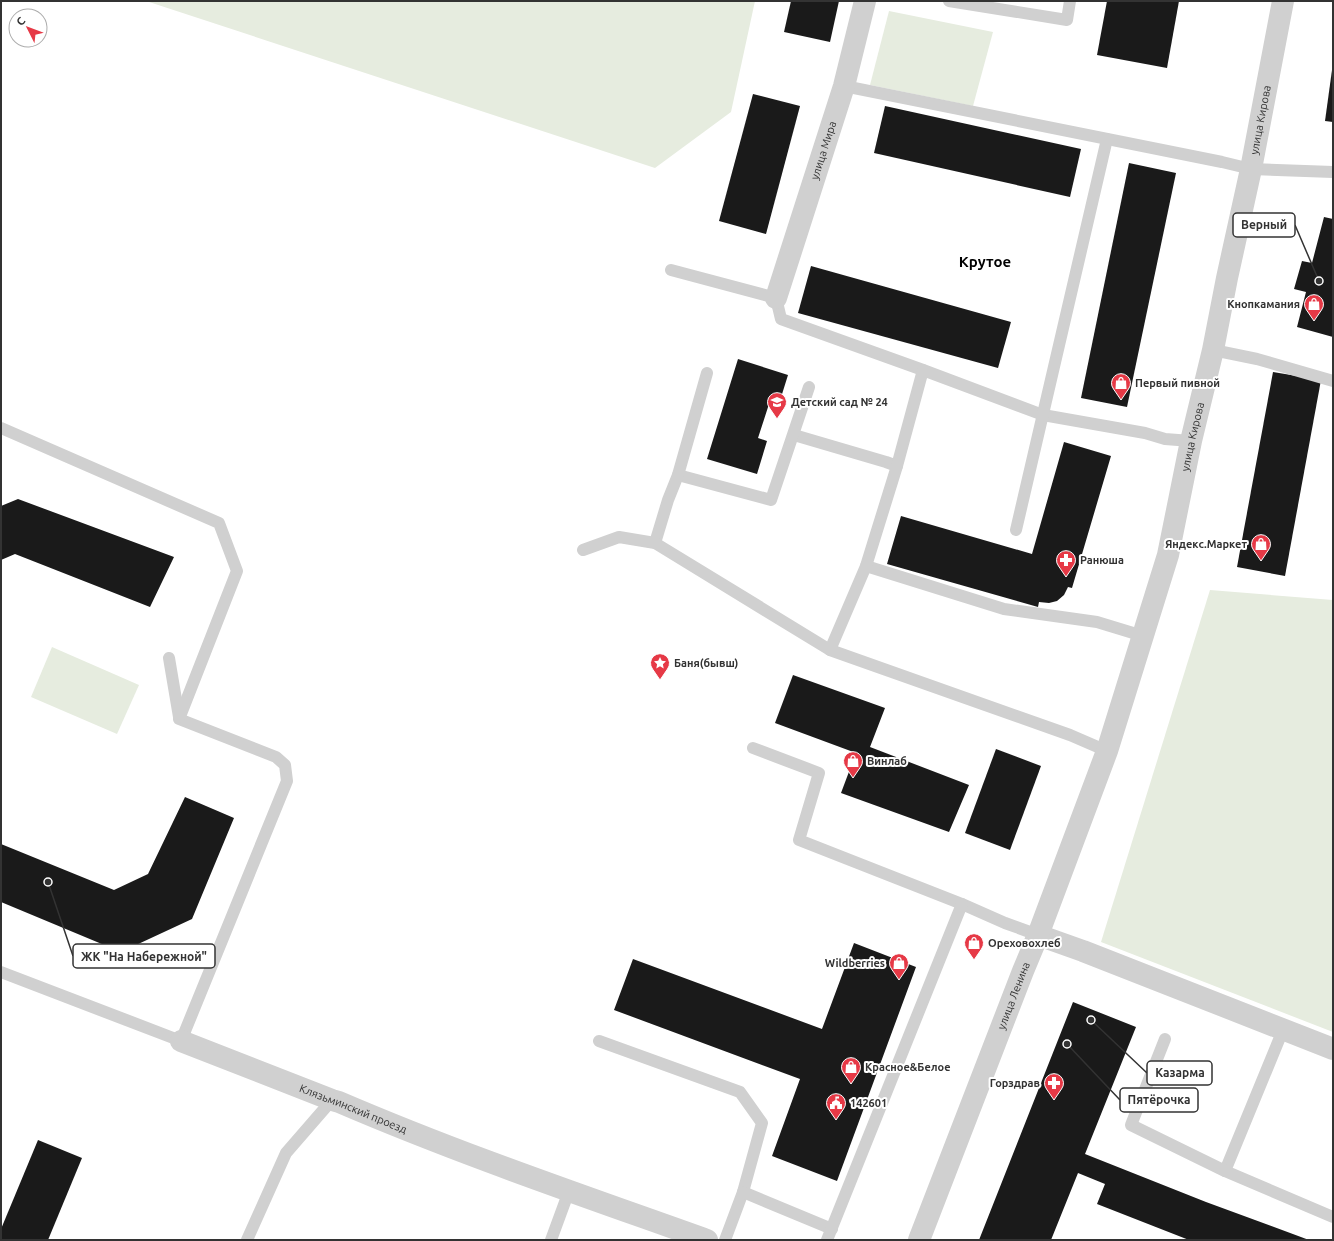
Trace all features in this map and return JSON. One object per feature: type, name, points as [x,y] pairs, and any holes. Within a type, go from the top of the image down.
[{"type":"street","name":"улица Мира","points":[[776,298],[844,86],[864,1]]},
{"type":"street","name":"улица Кирова","points":[[1107,751],[1168,555],[1191,442],[1213,350],[1251,169],[1283,1]]},
{"type":"street","name":"улица Ленина","points":[[919,1240],[1022,971],[1038,935],[1107,751]]},
{"type":"street","points":[[1038,935],[1083,951],[1333,1049]]},
{"type":"street","name":"Клязьминский проезд","points":[[181,1041],[493,1164],[707,1240]]},
{"type":"lane","points":[[949,1],[1068,20],[1070,1]]},
{"type":"lane","points":[[844,86],[1251,169],[1333,172]]},
{"type":"lane","points":[[1016,530],[1107,139]]},
{"type":"lane","points":[[671,270],[776,298],[781,319],[1043,415],[1165,439],[1191,442]]},
{"type":"lane","points":[[1213,350],[1257,359],[1333,380]]},
{"type":"lane","points":[[830,650],[866,566],[897,466],[923,370]]},
{"type":"lane","points":[[656,543],[668,500],[678,475],[707,373]]},
{"type":"lane","points":[[678,475],[771,500],[809,387]]},
{"type":"lane","points":[[1,428],[219,523],[237,572],[179,719]]},
{"type":"lane","points":[[794,435],[897,466]]},
{"type":"lane","points":[[584,550],[619,537],[656,543],[830,650],[1070,735],[1107,751]]},
{"type":"lane","points":[[866,566],[1004,609],[1097,622],[1143,636]]},
{"type":"lane","points":[[169,658],[179,719]]},
{"type":"lane","points":[[179,719],[276,757],[285,765],[287,781],[181,1041]]},
{"type":"lane","points":[[752,748],[820,773],[799,840],[1038,935]]},
{"type":"lane","points":[[743,1192],[830,1234],[962,904]]},
{"type":"lane","name":"Клязьминский проезд","points":[[1,972],[181,1041]]},
{"type":"lane","points":[[1225,1171],[1283,1030]]},
{"type":"lane","points":[[1165,1039],[1131,1125],[1225,1171],[1333,1217]]},
{"type":"lane","points":[[599,1042],[740,1092],[762,1123],[743,1192],[725,1240]]},
{"type":"lane","points":[[247,1240],[286,1153],[332,1100]]},
{"type":"lane","points":[[551,1240],[569,1191]]},
{"type":"shaded area","points":[[146,1],[755,1],[731,112],[655,168]]},
{"type":"shaded area","points":[[889,11],[993,32],[973,106],[870,85]]},
{"type":"shaded area","points":[[1210,590],[1333,600],[1333,1032],[1101,942]]},
{"type":"shaded area","points":[[52,647],[139,685],[117,734],[31,697]]},
{"type":"building","points":[[791,1],[839,1],[830,42],[784,32]]},
{"type":"building","points":[[1107,1],[1179,1],[1167,68],[1097,55]]},
{"type":"building","points":[[1333,70],[1333,122],[1325,121]]},
{"type":"building","points":[[753,94],[800,106],[766,234],[719,221]]},
{"type":"building","points":[[885,106],[1081,149],[1070,197],[874,153]]},
{"type":"building","points":[[1129,163],[1176,173],[1127,407],[1081,398]]},
{"type":"building","points":[[1324,217],[1333,219],[1333,337],[1297,327],[1306,292],[1294,289],[1302,261],[1312,263]]},
{"type":"building","points":[[811,266],[1011,322],[998,368],[798,313]]},
{"type":"building","points":[[738,359],[788,375],[778,407],[769,404],[758,438],[767,441],[757,474],[707,459]]},
{"type":"building","points":[[1273,372],[1321,380],[1285,576],[1237,567]]},
{"type":"building","points":[[1064,442],[1111,456],[1072,588],[1068,587],[1064,595],[1057,601],[1049,603],[1039,602],[1038,607],[887,564],[901,516],[1032,554]]},
{"type":"building","points":[[18,499],[174,557],[150,607],[15,554],[1,560],[1,506]]},
{"type":"building","points":[[793,675],[885,708],[870,747],[969,785],[949,832],[841,793],[856,753],[775,723]]},
{"type":"building","points":[[996,749],[1041,766],[1010,850],[965,833]]},
{"type":"building","points":[[185,797],[234,818],[192,919],[121,952],[1,902],[1,844],[114,890],[148,874]]},
{"type":"building","points":[[854,943],[916,967],[837,1181],[772,1156],[800,1079],[614,1010],[633,959],[822,1029]]},
{"type":"building","points":[[1073,1002],[1136,1027],[1085,1154],[1206,1202],[1309,1240],[1189,1240],[1097,1204],[1105,1184],[1078,1173],[1051,1240],[979,1240]]},
{"type":"building","points":[[38,1140],[82,1158],[48,1240],[1,1240],[1,1229]]},
{"type":"place","name":"Верный","points":[[1319,281]]},
{"type":"place","name":"Кнопкамания","points":[[1314,321]]},
{"type":"place","name":"Первый пивной","points":[[1121,400]]},
{"type":"place","name":"Детский сад № 24","points":[[777,419]]},
{"type":"place","name":"Яндекс.Маркет","points":[[1261,561]]},
{"type":"place","name":"Ранюша","points":[[1066,577]]},
{"type":"place","name":"Баня(бывш)","points":[[660,680]]},
{"type":"place","name":"Винлаб","points":[[853,778]]},
{"type":"place","name":"ЖК \"На Набережной\"","points":[[48,882]]},
{"type":"place","name":"Ореховохлеб","points":[[974,960]]},
{"type":"place","name":"Wildberries","points":[[899,980]]},
{"type":"place","name":"Казарма","points":[[1091,1020]]},
{"type":"place","name":"Пятёрочка","points":[[1067,1044]]},
{"type":"place","name":"Красное&Белое","points":[[851,1084]]},
{"type":"place","name":"Горздрав","points":[[1054,1100]]},
{"type":"place","name":"142601","points":[[836,1120]]},
{"type":"district","name":"Крутое","points":[[985,261]]}]
